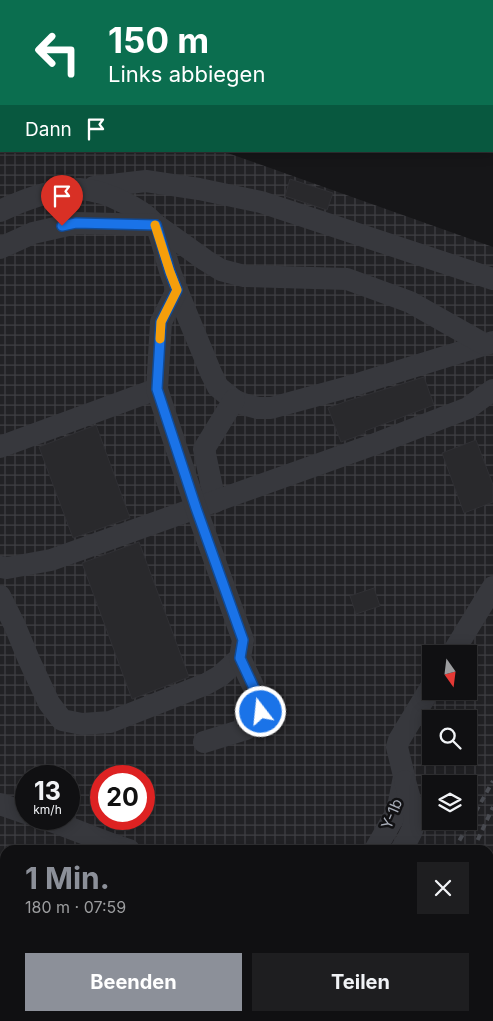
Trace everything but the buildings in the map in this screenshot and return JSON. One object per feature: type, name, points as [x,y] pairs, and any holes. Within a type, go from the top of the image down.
[{"type":"street","points":[[0,211],[36,196],[62,190],[146,181],[217,192],[261,202],[493,279]]},
{"type":"street","points":[[80,189],[109,194],[129,204],[221,270],[244,276],[347,279],[410,302],[488,343]]},
{"type":"street","points":[[0,248],[33,233],[76,223],[156,225]]},
{"type":"street","points":[[156,225],[170,272],[218,388],[243,404],[258,408],[271,408],[348,387],[488,343]]},
{"type":"street","points":[[177,290],[161,322],[157,389],[205,505],[243,640],[240,658],[260,701],[261,712],[256,722],[246,728],[204,742]]},
{"type":"street","points":[[0,447],[157,389]]},
{"type":"street","points":[[0,567],[7,568],[51,560],[375,444],[468,408],[493,390]]},
{"type":"street","points":[[205,505],[204,449],[234,400]]},
{"type":"street","points":[[458,645],[493,587]]},
{"type":"street","points":[[0,596],[8,629],[29,660],[49,703],[62,720],[82,724],[110,722],[206,684],[220,676],[240,658]]},
{"type":"street","name":"Y-1b","points":[[404,845],[415,823],[415,817],[397,747],[399,740],[423,700]]},
{"type":"street","name":"Y-1b","points":[[378,845],[395,815],[400,802],[404,776]]},
{"type":"street","points":[[0,804],[15,809]]},
{"type":"street","points":[[76,830],[109,845]]},
{"type":"shaded area","points":[[0,152],[225,152],[493,247],[493,845],[0,845]]},
{"type":"railway","points":[[457,845],[493,781]]},
{"type":"railway","points":[[475,845],[493,807]]},
{"type":"slow traffic","points":[[155,225],[177,290],[161,322],[160,339]]},
{"type":"route","points":[[62,226],[76,223],[156,225],[177,290],[161,322],[157,389],[196,508],[243,640],[240,658],[260,701],[261,712]]}]
